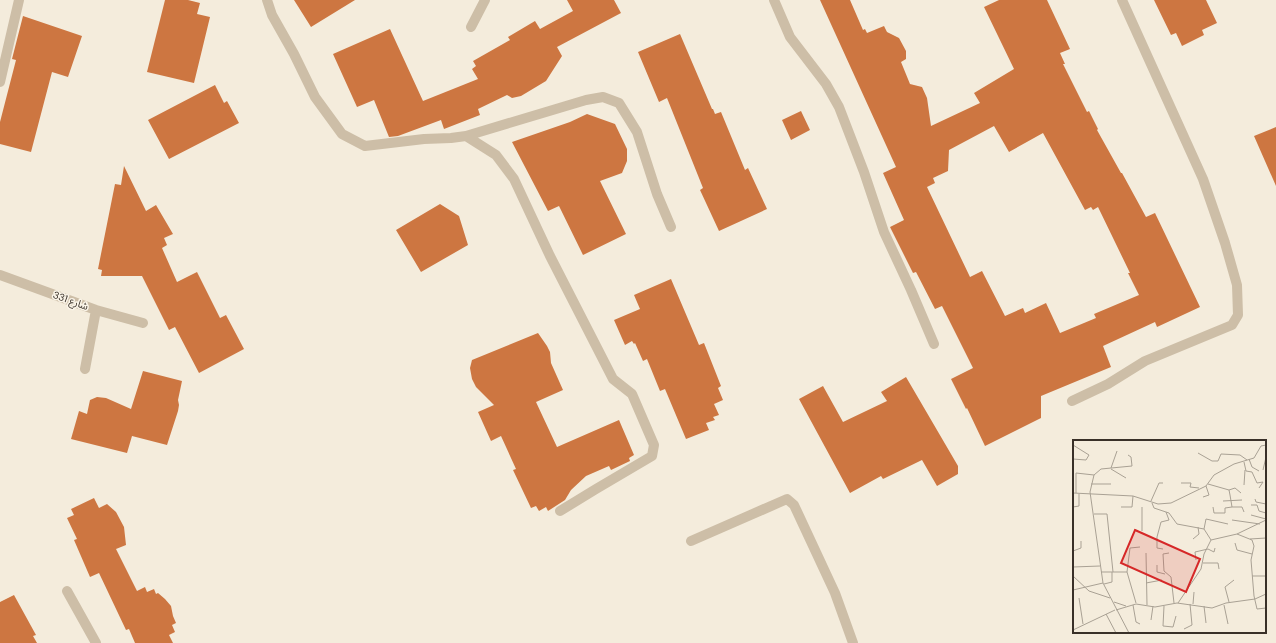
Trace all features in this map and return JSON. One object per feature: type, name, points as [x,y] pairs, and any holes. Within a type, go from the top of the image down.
[{"type":"street","points":[[0,82],[19,0]]},
{"type":"street","points":[[267,0],[272,15],[294,54],[315,97],[342,134],[365,146],[466,136],[586,100],[603,97],[618,102],[637,132],[657,194],[671,227]]},
{"type":"street","points":[[470,27],[485,0]]},
{"type":"street","points":[[774,0],[790,37],[826,84],[839,107],[864,172],[884,232],[934,344]]},
{"type":"street","points":[[1072,401],[1108,384],[1145,361],[1232,325],[1238,315],[1237,285],[1225,243],[1202,178],[1122,0]]},
{"type":"street","points":[[466,136],[496,155],[514,179],[550,256],[613,379],[632,394],[654,445],[652,456],[560,511]]},
{"type":"street","name":"شارع 331","points":[[0,275],[96,310],[143,323]]},
{"type":"street","points":[[85,369],[96,310]]},
{"type":"street","points":[[691,541],[787,499],[794,505],[832,587],[853,643]]},
{"type":"street","points":[[67,591],[96,643]]},
{"type":"building","points":[[165,0],[188,0],[200,3],[197,14],[210,17],[194,83],[147,72]]},
{"type":"building","points":[[294,0],[355,0],[311,27]]},
{"type":"building","points":[[567,0],[614,0],[621,13],[557,47],[562,56],[546,81],[521,96],[512,98],[507,95],[478,109],[480,115],[444,129],[441,120],[398,136],[389,137],[374,100],[357,107],[333,54],[390,29],[423,101],[478,79],[472,69],[476,66],[473,61],[510,40],[508,37],[535,21],[540,29],[573,11]]},
{"type":"building","points":[[820,0],[850,0],[863,30],[865,29],[867,33],[884,26],[887,32],[899,38],[906,51],[906,59],[901,62],[910,84],[922,87],[927,98],[931,126],[980,103],[974,93],[1014,69],[984,7],[999,0],[1047,0],[1070,49],[1060,53],[1065,64],[1063,64],[1087,112],[1089,111],[1098,129],[1097,130],[1146,217],[1155,213],[1200,307],[1157,327],[1155,322],[1103,346],[1111,367],[1041,396],[1041,418],[985,446],[951,379],[973,368],[942,306],[935,309],[916,272],[913,273],[890,227],[904,220],[883,173],[896,167]],"holes":[[[994,126],[1009,152],[1043,133],[1085,210],[1091,207],[1093,210],[1098,207],[1139,295],[1094,314],[1096,318],[1060,333],[1046,303],[1025,313],[1023,308],[1005,316],[982,271],[970,277],[927,187],[935,183],[933,178],[948,171],[949,150]]]},
{"type":"building","points":[[1154,0],[1206,0],[1217,23],[1202,30],[1204,35],[1182,46],[1176,33],[1171,35]]},
{"type":"building","points":[[23,16],[82,36],[68,77],[52,72],[31,152],[0,144],[0,122],[16,60],[12,59]]},
{"type":"building","points":[[680,34],[712,109],[715,114],[721,112],[745,170],[748,168],[767,209],[719,231],[700,190],[703,188],[667,98],[659,102],[638,52]]},
{"type":"building","points":[[215,85],[224,103],[227,101],[239,123],[169,159],[148,120]]},
{"type":"building","points":[[801,111],[810,130],[791,140],[782,120]]},
{"type":"building","points":[[587,114],[615,124],[627,149],[627,161],[622,173],[600,181],[626,234],[583,255],[559,206],[548,211],[512,142],[570,122]]},
{"type":"building","points":[[1276,127],[1276,186],[1254,136]]},
{"type":"building","points":[[124,166],[146,211],[156,205],[173,234],[164,238],[167,245],[162,248],[177,282],[197,272],[220,318],[226,315],[244,349],[199,373],[175,327],[169,330],[142,276],[101,276],[102,270],[98,269],[115,184],[121,185]]},
{"type":"building","points":[[440,204],[459,216],[468,245],[421,272],[396,230]]},
{"type":"building","points":[[671,279],[699,345],[704,343],[721,386],[718,388],[723,400],[714,404],[719,415],[713,417],[715,420],[706,423],[709,430],[686,439],[665,389],[660,391],[647,359],[643,361],[635,343],[634,344],[632,341],[625,345],[614,320],[640,309],[634,295]]},
{"type":"building","points":[[538,333],[550,352],[551,363],[563,390],[536,402],[557,447],[619,420],[634,455],[629,458],[630,461],[611,470],[609,466],[586,476],[571,490],[565,500],[548,511],[546,507],[539,511],[536,506],[531,508],[513,470],[516,469],[501,436],[491,441],[478,412],[494,405],[476,387],[472,379],[470,368],[472,360]]},
{"type":"building","points":[[143,371],[182,381],[178,400],[178,411],[167,445],[132,436],[127,453],[71,439],[79,411],[87,414],[90,400],[97,397],[106,398],[131,409]]},
{"type":"building","points":[[906,377],[958,466],[958,474],[937,486],[922,460],[883,479],[881,476],[850,493],[799,399],[823,386],[843,422],[887,401],[881,392]]},
{"type":"building","points":[[94,498],[99,508],[107,504],[116,512],[124,527],[126,545],[116,549],[137,591],[145,587],[147,592],[154,589],[156,594],[158,593],[171,606],[176,623],[172,625],[175,632],[169,635],[173,643],[135,643],[129,629],[126,630],[99,573],[90,577],[74,540],[77,539],[67,518],[74,515],[71,509]]},
{"type":"building","points":[[14,595],[36,635],[33,636],[37,643],[0,643],[0,602]]}]
